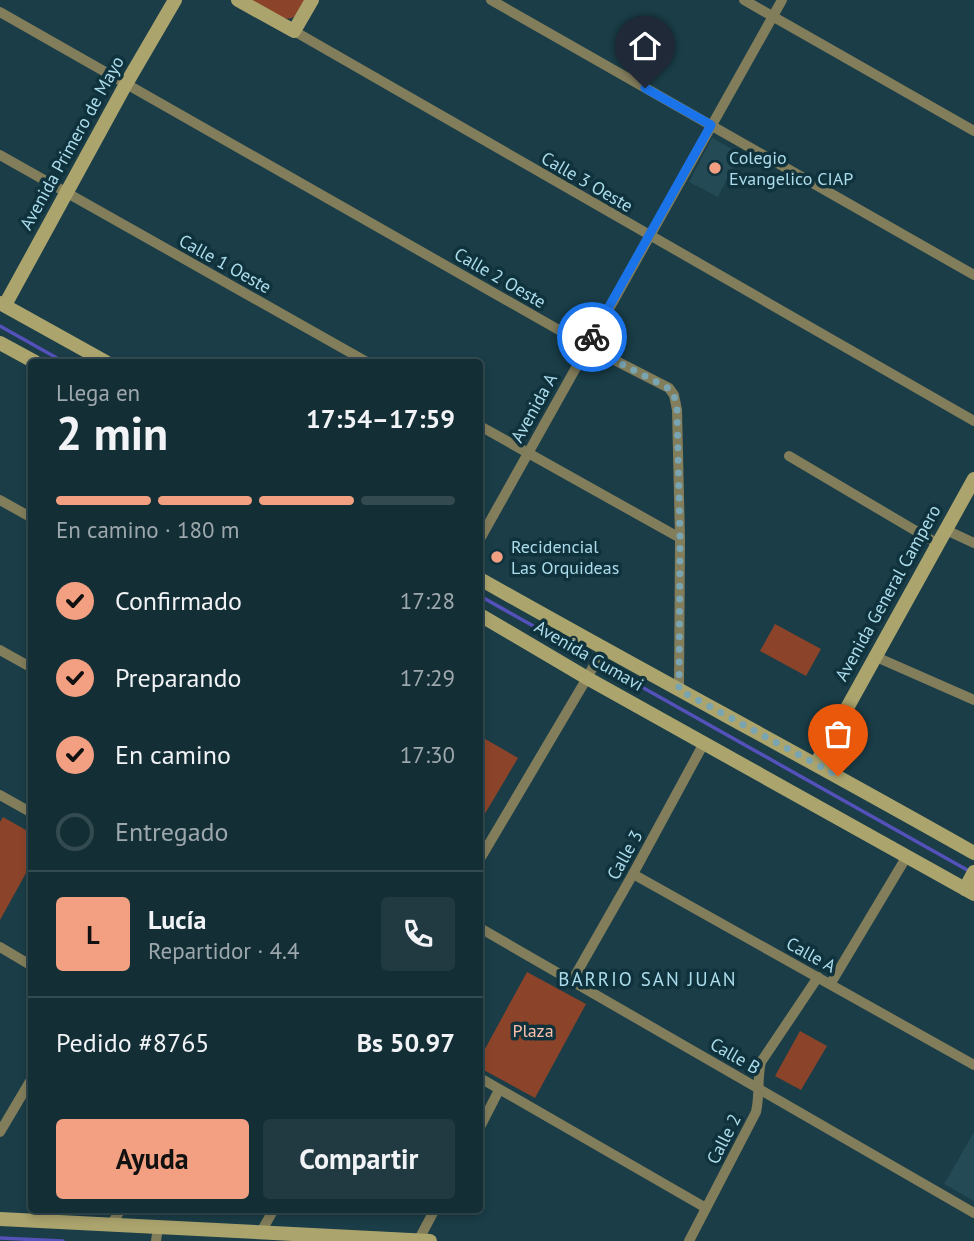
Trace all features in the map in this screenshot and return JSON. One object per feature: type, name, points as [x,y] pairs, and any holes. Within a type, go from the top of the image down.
[{"type":"main road","name":"Avenida Primero de Mayo","points":[[2,308],[175,0]]},
{"type":"main road","points":[[238,0],[294,31],[312,0]]},
{"type":"main road","points":[[2,308],[100,359]]},
{"type":"main road","points":[[0,343],[29,359]]},
{"type":"main road","name":"Avenida General Campero","points":[[816,764],[974,479]]},
{"type":"main road","name":"Avenida Cumavi","points":[[483,581],[601,653],[679,690],[974,853]]},
{"type":"main road","name":"Avenida Cumavi","points":[[483,617],[589,673],[704,743],[907,856],[970,885]]},
{"type":"main road","points":[[0,1219],[111,1225],[157,1233],[261,1232],[430,1241]]},
{"type":"street","points":[[492,0],[974,275]]},
{"type":"street","points":[[744,0],[974,131]]},
{"type":"street","name":"Avenida A","points":[[483,534],[782,0]]},
{"type":"street","name":"Calle 2 Oeste","points":[[0,12],[587,346],[668,388],[674,395],[677,410],[679,690]]},
{"type":"street","name":"Calle 3 Oeste","points":[[294,31],[974,421]]},
{"type":"street","name":"Calle 1 Oeste","points":[[0,155],[362,359]]},
{"type":"street","points":[[483,428],[680,538]]},
{"type":"street","points":[[789,456],[937,544]]},
{"type":"street","points":[[0,500],[28,516]]},
{"type":"street","points":[[946,530],[974,543]]},
{"type":"street","points":[[0,650],[28,666]]},
{"type":"street","points":[[483,854],[601,653]]},
{"type":"street","points":[[874,656],[974,700]]},
{"type":"street","name":"Calle 3","points":[[572,981],[704,743]]},
{"type":"street","points":[[0,795],[28,811]]},
{"type":"street","points":[[831,983],[907,856]]},
{"type":"street","name":"Calle A","points":[[633,874],[974,1065]]},
{"type":"street","name":"Calle B","points":[[483,930],[974,1213]]},
{"type":"street","points":[[0,947],[28,964]]},
{"type":"street","name":"Calle 2","points":[[689,1241],[756,1112],[761,1062],[818,976]]},
{"type":"street","points":[[483,1080],[706,1208]]},
{"type":"street","points":[[0,1132],[28,1085]]},
{"type":"street","points":[[483,1121],[499,1090]]},
{"type":"street","points":[[111,1225],[118,1213]]},
{"type":"street","points":[[261,1232],[272,1213]]},
{"type":"street","points":[[418,1241],[433,1213]]},
{"type":"shaded area","name":"Colegio Evangelico CIAP","points":[[712,138],[740,153],[718,197],[689,182]]},
{"type":"shaded area","points":[[974,1132],[974,1201],[944,1184]]},
{"type":"green space","points":[[249,0],[306,0],[296,15],[286,19]]},
{"type":"green space","points":[[775,624],[821,649],[806,676],[760,651]]},
{"type":"green space","points":[[483,738],[518,758],[483,817]]},
{"type":"green space","points":[[3,817],[28,831],[28,869],[0,920],[0,822]]},
{"type":"green space","name":"Plaza","points":[[527,972],[586,1004],[535,1098],[483,1070],[483,1053]]},
{"type":"green space","points":[[800,1031],[827,1046],[801,1090],[775,1076]]},
{"type":"waterway","points":[[0,326],[59,359]]},
{"type":"waterway","points":[[483,598],[969,871]]},
{"type":"waterway","points":[[0,1238],[63,1241]]},
{"type":"way so far","points":[[592,337],[587,346],[668,388],[674,395],[677,410],[680,538],[679,690],[838,776]]},
{"type":"place","name":"Colegio Evangelico CIAP","points":[[715,168]]},
{"type":"place","name":"Recidencial Las Orquideas","points":[[497,557]]},
{"type":"district","name":"BARRIO SAN JUAN","points":[[648,979]]},
{"type":"route","points":[[592,337],[711,125],[645,88]]}]
